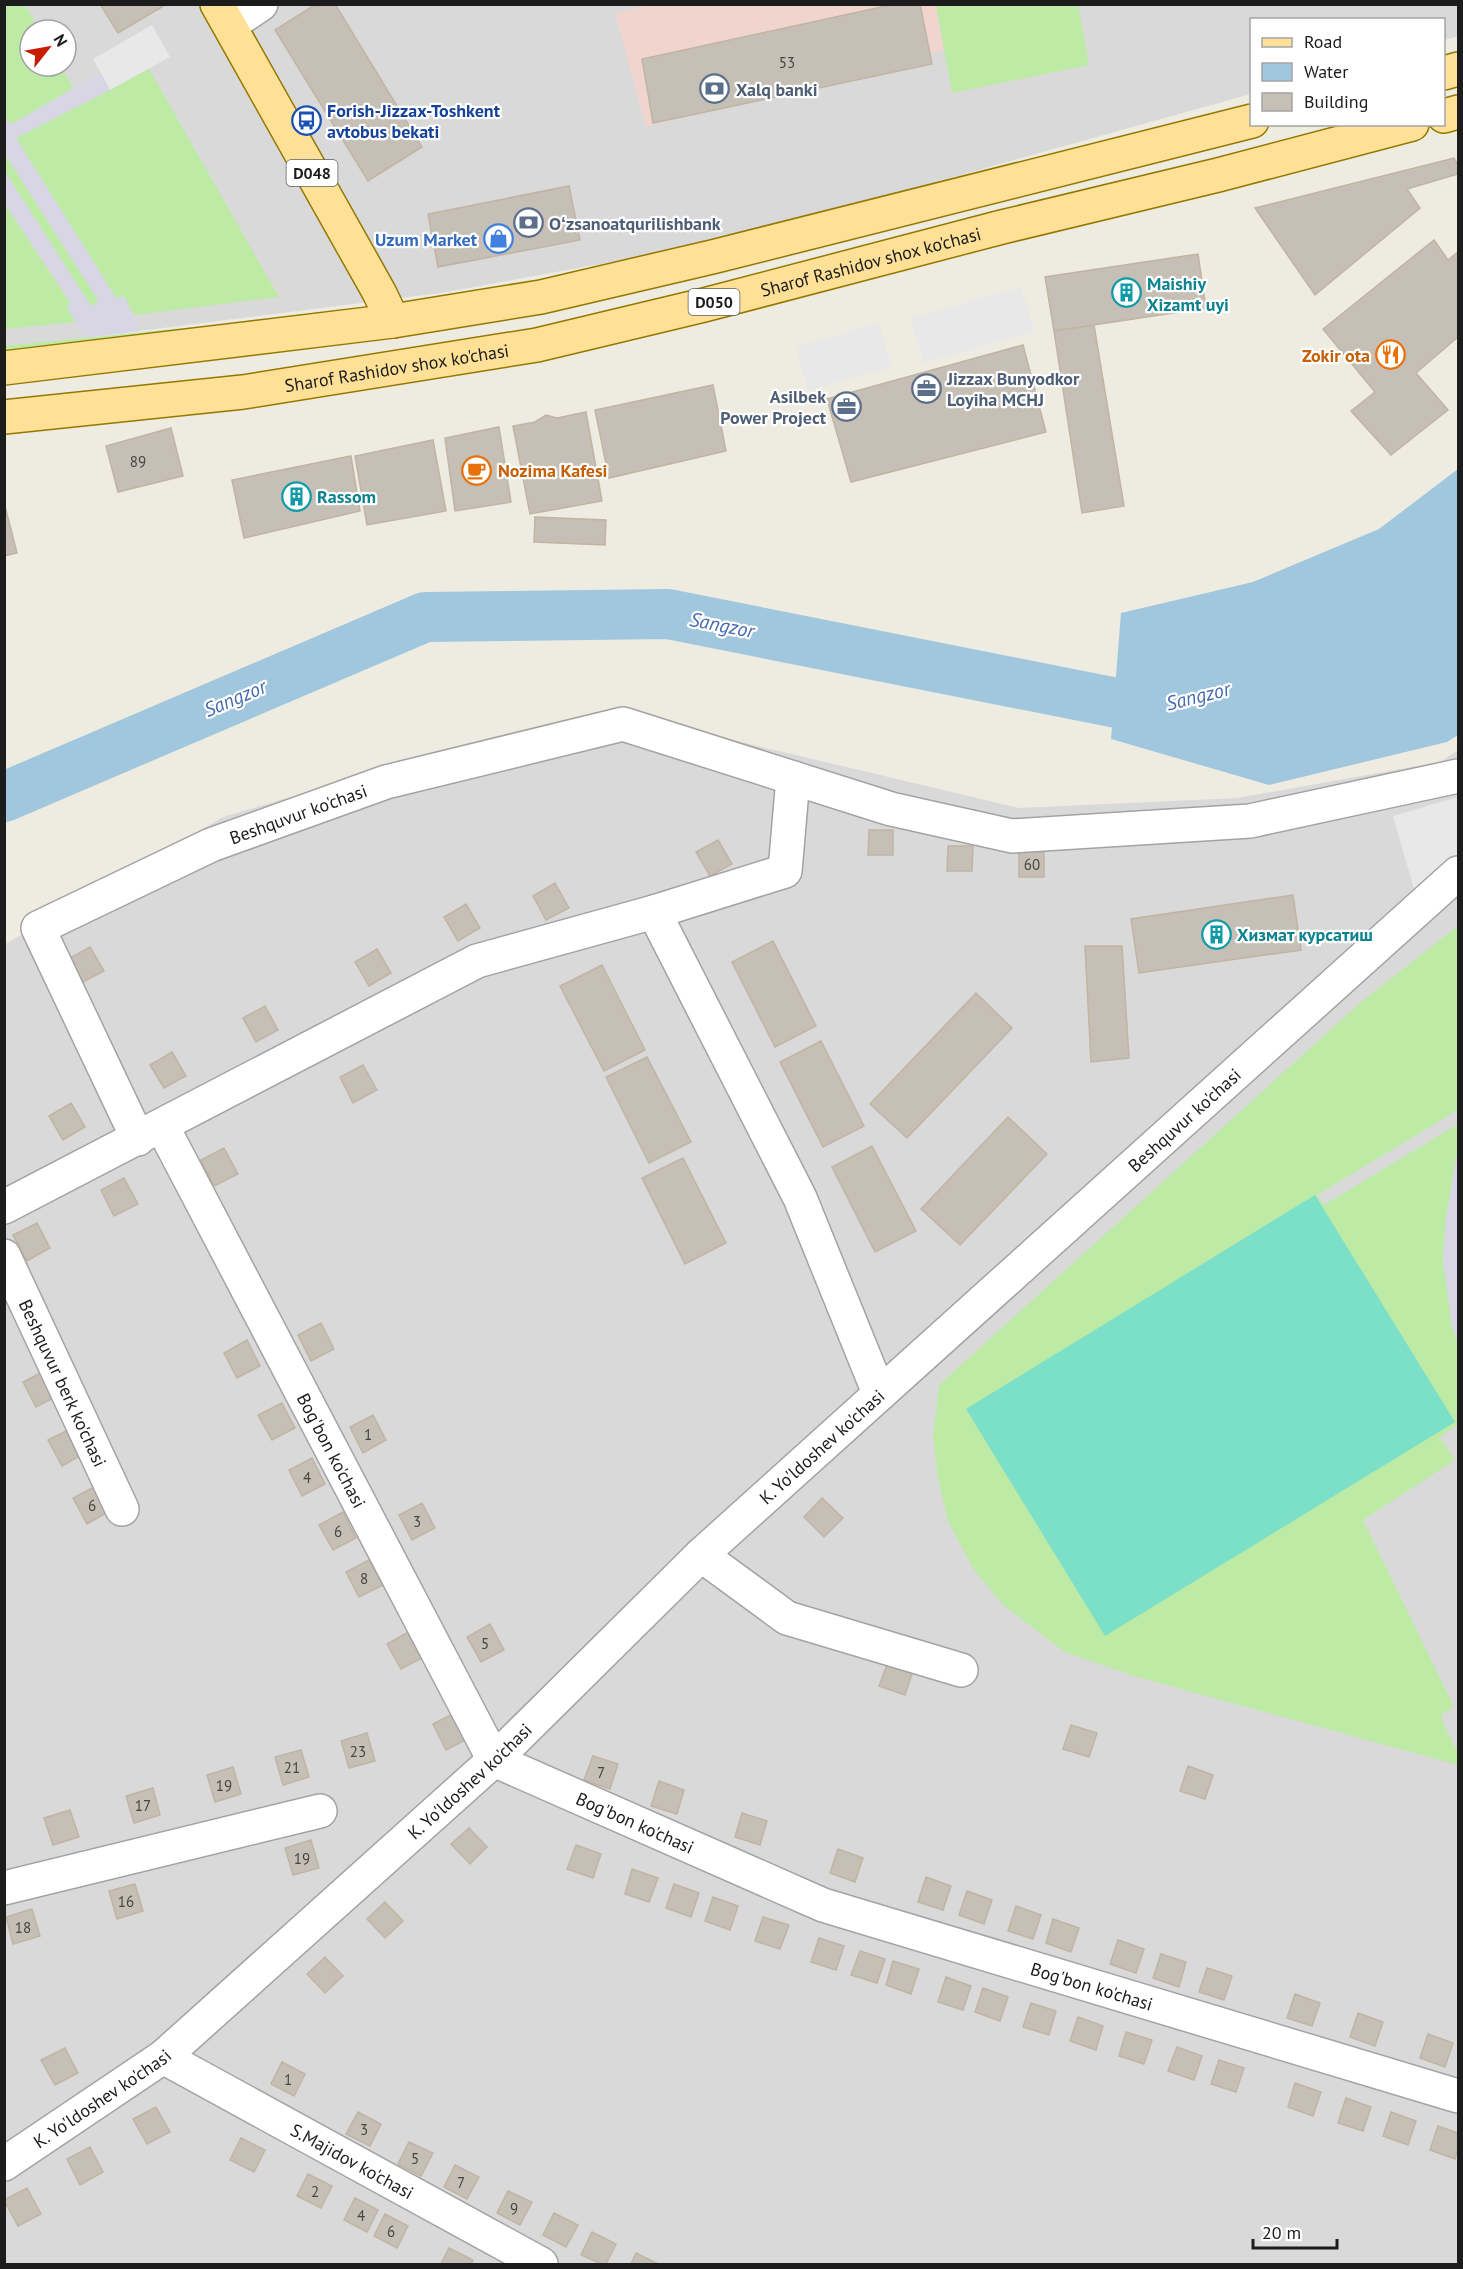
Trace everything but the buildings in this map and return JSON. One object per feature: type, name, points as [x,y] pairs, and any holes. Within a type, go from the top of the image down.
[{"type":"main road","name":"D048","points":[[223,15],[379,292],[393,321]]},
{"type":"main road","points":[[4,368],[393,321],[541,297],[1250,121]]},
{"type":"main road","name":"Sharof Rashidov shox ko'chasi","points":[[4,417],[243,392],[537,345],[704,305],[1404,126]]},
{"type":"main road","points":[[1207,133],[1217,135],[1224,141],[1229,151],[1228,162],[1218,175]]},
{"type":"main road","points":[[692,260],[677,274],[678,284],[683,295],[691,302],[704,305]]},
{"type":"street","points":[[223,15],[261,4]]},
{"type":"street","name":"Beshquvur ko'chasi","points":[[150,1132],[38,928],[212,845],[386,782],[623,724],[891,809],[1011,836],[1250,821],[1458,776]]},
{"type":"street","points":[[4,1207],[477,961],[654,912],[785,871],[793,778]]},
{"type":"street","name":"Beshquvur ko'chasi","points":[[909,1366],[1458,873]]},
{"type":"street","points":[[654,912],[800,1198],[879,1393]]},
{"type":"street","name":"Bog'bon ko'chasi","points":[[150,1132],[494,1760],[823,1905],[1458,2096]]},
{"type":"street","name":"Beshquvur berk ko'chasi","points":[[4,1256],[122,1509]]},
{"type":"street","name":"K. Yo'ldoshev ko'chasi","points":[[4,2164],[163,2057],[494,1760],[701,1555],[909,1366]]},
{"type":"street","points":[[701,1555],[787,1618],[961,1670]]},
{"type":"street","points":[[4,1888],[320,1811]]},
{"type":"street","name":"S.Majidov ko'chasi","points":[[163,2057],[541,2265]]},
{"type":"shaded area","name":"Xalq banki","points":[[655,4],[936,5],[944,50],[646,127],[615,13]]},
{"type":"shaded area","points":[[1458,4],[1458,36],[1445,40],[1445,18],[1250,18],[1250,94],[716,243],[441,293],[5,348],[4,5]]},
{"type":"shaded area","points":[[152,25],[170,57],[110,90],[93,59]]},
{"type":"shaded area","points":[[101,73],[110,90],[16,138],[116,298],[124,296],[140,331],[85,338],[67,307],[71,303],[5,203],[5,172],[89,303],[95,306],[98,300],[5,153],[5,120],[12,124]]},
{"type":"shaded area","points":[[1021,287],[1035,331],[924,363],[910,318]]},
{"type":"shaded area","points":[[880,323],[892,367],[808,391],[796,347]]},
{"type":"shaded area","points":[[632,716],[1019,808],[1237,798],[1440,762],[1458,750],[1458,2264],[5,2264],[4,945],[223,817],[425,757]]},
{"type":"shaded area","points":[[1458,797],[1458,858],[1416,896],[1393,816]]},
{"type":"shaded area","points":[[1458,1148],[1458,1344],[1452,1326],[1443,1259],[1446,1218]]},
{"type":"green space","points":[[4,5],[25,5],[33,18],[18,18],[18,78],[68,78],[73,88],[12,124],[5,120]]},
{"type":"green space","points":[[936,5],[1078,5],[1089,65],[952,93]]},
{"type":"green space","points":[[149,69],[279,297],[134,315],[124,296],[116,298],[16,138]]},
{"type":"green space","points":[[4,153],[98,300],[95,306],[89,303],[5,172]]},
{"type":"green space","points":[[4,203],[71,304],[67,307],[76,322],[5,329]]},
{"type":"green space","points":[[223,324],[225,336],[5,361],[4,346]]},
{"type":"green space","points":[[1458,926],[1458,1110],[1317,1195],[1324,1205],[1458,1124],[1458,1148],[1446,1218],[1443,1259],[1452,1326],[1458,1344],[1458,1414],[1455,1417],[1458,1424],[1440,1437],[1455,1460],[1363,1520],[1454,1707],[1441,1715],[1455,1748],[1458,1749],[1458,1765],[1134,1676],[1065,1652],[1004,1606],[974,1570],[948,1521],[938,1478],[933,1437],[939,1385],[1361,1002]]},
{"type":"green space","points":[[1315,1195],[1455,1422],[1105,1636],[966,1409]]},
{"type":"water","points":[[1458,469],[1458,735],[1447,742],[1269,785],[1111,739],[1121,613],[1253,582],[1379,529]]},
{"type":"waterway","name":"Sangzor","points":[[4,797],[425,617],[668,614],[1147,709],[1179,701]]},
{"type":"place","name":"Xalq banki","points":[[715,89]]},
{"type":"place","name":"Forish-Jizzax-Toshkent avtobus bekati","points":[[306,120]]},
{"type":"place","name":"Oʻzsanoatqurilishbank","points":[[528,223]]},
{"type":"place","name":"Uzum Market","points":[[498,239]]},
{"type":"place","name":"Maishiy Xizamt uyi","points":[[1126,293]]},
{"type":"place","name":"Zokir ota","points":[[1391,355]]},
{"type":"place","name":"Jizzax Bunyodkor Loyiha MCHJ","points":[[926,388]]},
{"type":"place","name":"Asilbek Power Project","points":[[847,406]]},
{"type":"place","name":"Nozima Kafesi","points":[[477,470]]},
{"type":"place","name":"Rassom","points":[[296,496]]},
{"type":"place","name":"Хизмат курсатиш","points":[[1216,934]]}]
